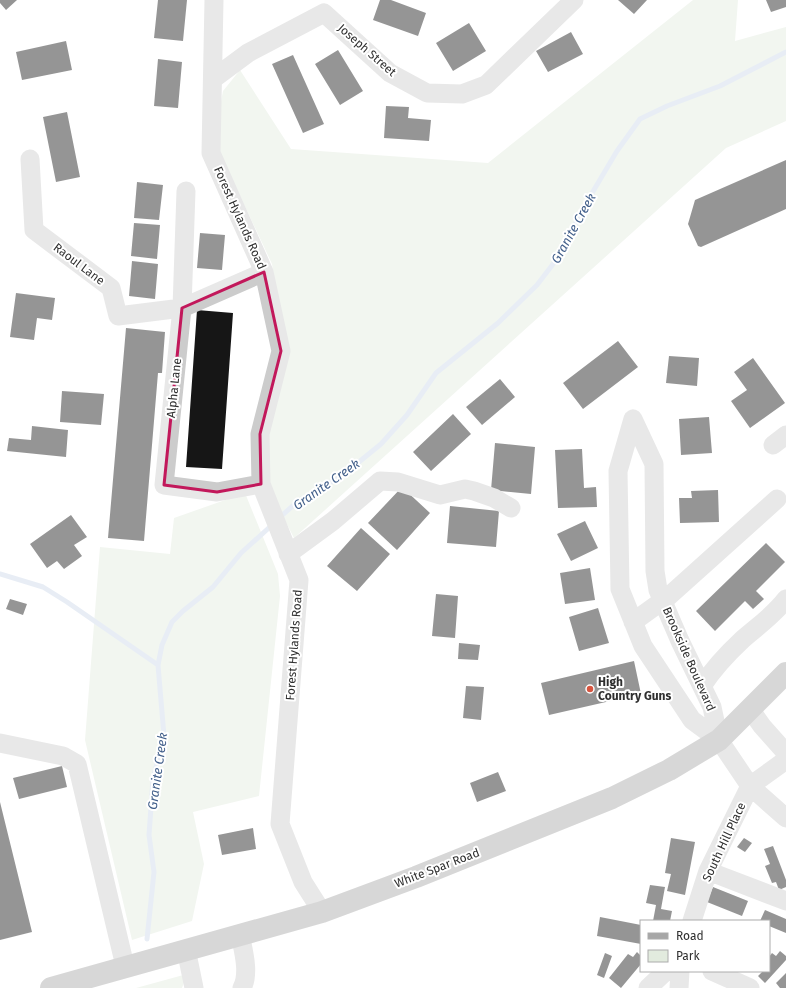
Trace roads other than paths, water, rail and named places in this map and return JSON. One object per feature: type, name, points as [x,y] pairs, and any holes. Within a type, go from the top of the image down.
[{"type":"main road","name":"White Spar Road","points":[[51,988],[125,966],[322,912],[416,877],[612,798],[669,770],[719,740],[786,673]]},
{"type":"street","name":"Forest Hylands Road","points":[[214,0],[211,153],[264,272],[281,351],[260,434],[261,484],[299,580],[280,824],[303,882],[322,912]]},
{"type":"street","name":"Joseph Street","points":[[213,79],[248,53],[324,7],[390,73],[427,93],[462,94],[486,85],[574,0]]},
{"type":"street","name":"Raoul Lane","points":[[30,159],[34,230],[111,288],[118,316],[182,308],[264,272]]},
{"type":"street","name":"Alpha Lane","points":[[186,191],[182,308],[164,486],[217,492],[261,484]]},
{"type":"street","name":"Brookside Boulevard","points":[[633,419],[654,464],[655,571],[658,590],[712,707],[719,740],[692,720],[643,646],[620,589],[618,471],[633,419]]},
{"type":"street","points":[[288,554],[333,521],[380,481],[398,482],[440,495],[465,489],[494,498],[511,508]]},
{"type":"street","points":[[633,622],[663,601],[777,499]]},
{"type":"street","points":[[702,686],[712,671],[743,640],[776,612],[786,599]]},
{"type":"street","points":[[750,710],[762,726],[783,764],[750,786]]},
{"type":"street","points":[[719,740],[750,786],[786,818]]},
{"type":"street","points":[[0,743],[63,756],[77,764],[125,966]]},
{"type":"street","name":"South Hill Place","points":[[692,920],[708,871],[750,786]]},
{"type":"street","points":[[708,871],[786,901]]},
{"type":"street","points":[[240,934],[245,958],[245,983],[242,988]]},
{"type":"street","points":[[186,949],[194,988]]},
{"type":"street","points":[[648,988],[665,972]]},
{"type":"street","points":[[679,988],[680,972]]},
{"type":"street","points":[[714,972],[750,988]]},
{"type":"waterway","name":"Granite Creek","points":[[278,519],[297,502],[343,475],[381,444],[407,415],[436,373],[498,323],[537,285],[560,255],[582,210],[617,151],[640,119],[667,106],[720,86],[786,52]]},
{"type":"waterway","name":"Granite Creek","points":[[147,939],[154,872],[149,835],[153,779],[164,736],[158,665],[162,645],[172,622],[183,611],[213,587],[241,553],[272,525]]},
{"type":"waterway","points":[[0,574],[43,587],[158,665]]},
{"type":"place","name":"High Country Guns","points":[[590,689]]}]
